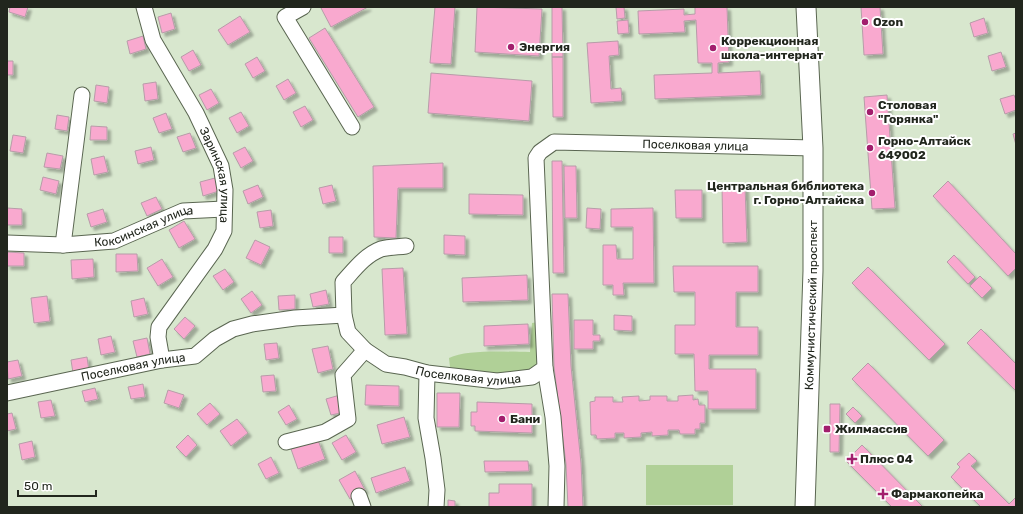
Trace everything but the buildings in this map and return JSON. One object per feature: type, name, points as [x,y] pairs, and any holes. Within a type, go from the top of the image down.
[{"type":"main road","name":"Коммунистический проспект","points":[[805,507],[813,272],[813,148],[806,7]]},
{"type":"street","name":"Заринская улица","points":[[144,7],[153,40],[196,114],[221,166],[225,190],[224,231],[215,249],[159,327],[158,337],[162,360]]},
{"type":"street","points":[[303,7],[285,17],[352,128]]},
{"type":"street","points":[[63,245],[82,95]]},
{"type":"street","name":"Поселковая улица","points":[[7,393],[162,360],[195,356],[215,339],[233,329],[252,324],[295,318],[344,315],[348,332],[366,350],[386,364],[427,373],[497,381],[532,377],[545,368],[536,158],[545,147],[554,142],[813,148]]},
{"type":"street","name":"Коксинская улица","points":[[7,243],[63,245],[114,240],[183,212],[224,209]]},
{"type":"street","points":[[344,315],[343,282],[362,261],[372,253],[382,249],[406,246]]},
{"type":"street","points":[[286,442],[325,432],[348,419],[343,375],[366,350]]},
{"type":"street","points":[[545,368],[553,417],[557,466],[556,507]]},
{"type":"street","points":[[427,373],[426,418],[437,490],[436,507]]},
{"type":"green space","points":[[539,322],[541,350],[535,368],[511,374],[478,374],[450,367],[449,358],[466,353],[530,352],[532,323]]},
{"type":"green space","points":[[646,465],[733,465],[733,505],[646,505]]},
{"type":"place","name":"Ozon","points":[[865,22]]},
{"type":"place","name":"Энергия","points":[[511,47]]},
{"type":"place","name":"Коррекционная школа-интернат","points":[[713,48]]},
{"type":"place","name":"Столовая \"Горянка\"","points":[[870,112]]},
{"type":"place","name":"Горно-Алтайск 649002","points":[[870,148]]},
{"type":"place","name":"Центральная библиотека г. Горно-Алтайска","points":[[872,193]]},
{"type":"place","name":"Бани","points":[[502,419]]},
{"type":"place","name":"Жилмассив","points":[[827,429]]},
{"type":"place","name":"Плюс 04","points":[[852,459]]},
{"type":"place","name":"Фармакопейка","points":[[883,494]]}]
